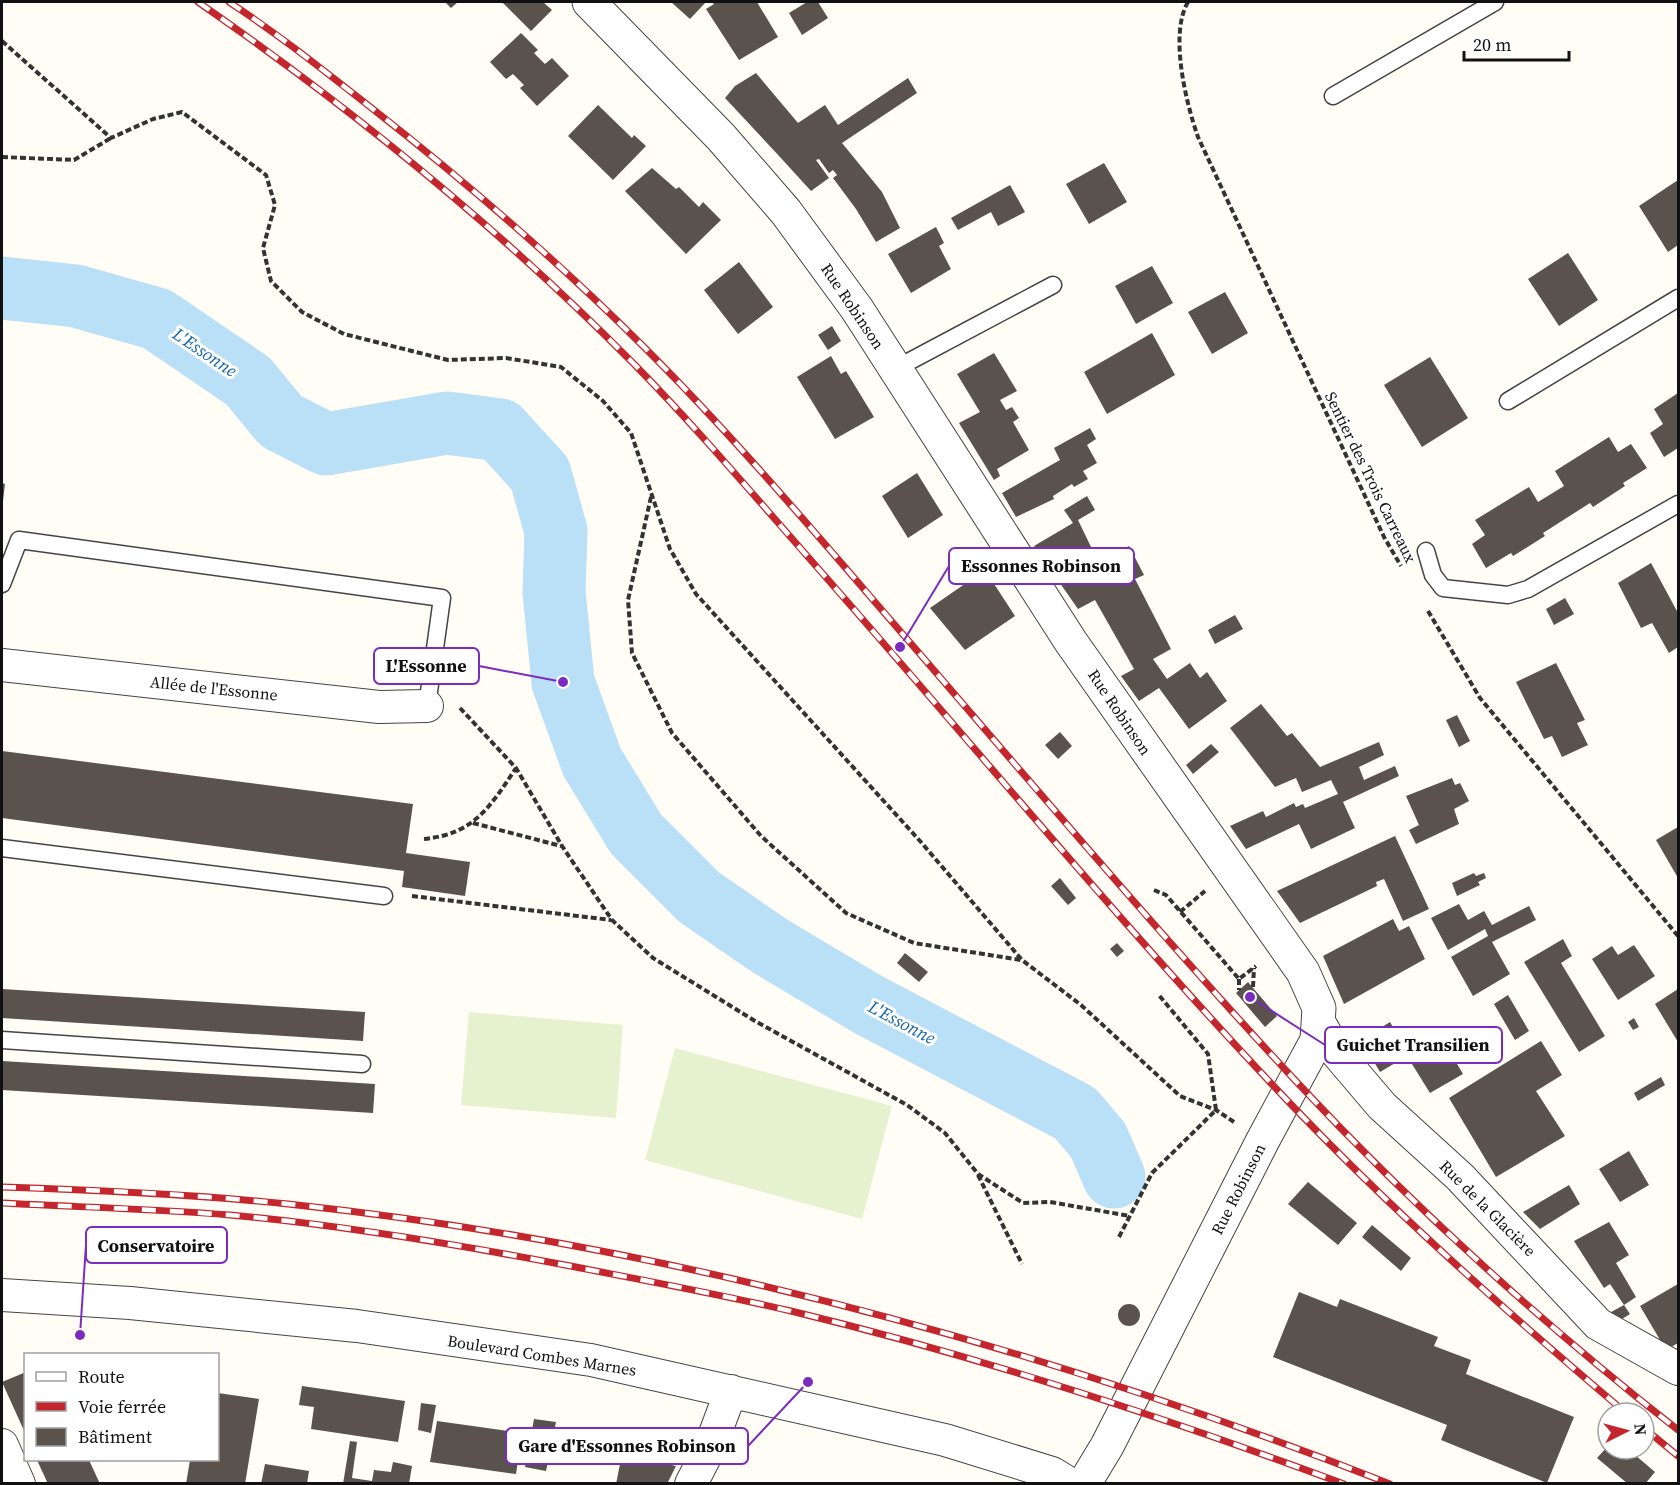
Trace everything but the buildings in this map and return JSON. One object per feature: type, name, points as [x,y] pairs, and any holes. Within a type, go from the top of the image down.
[{"type":"street","name":"Rue Robinson","points":[[589,2],[721,137],[786,212],[857,309],[1071,642],[1283,942],[1312,988],[1319,1008],[1317,1040],[1263,1140],[1107,1446],[1084,1484]]},
{"type":"street","name":"Allée de l'Essonne","points":[[2,664],[379,706],[429,692]]},
{"type":"street","name":"Rue de la Glacière","points":[[1319,1022],[1336,1052],[1382,1106],[1460,1177],[1598,1324],[1678,1369]]},
{"type":"street","name":"Boulevard Combes Marnes","points":[[2,1295],[130,1303],[357,1326],[591,1360],[945,1440],[1052,1473],[1070,1484]]},
{"type":"street","points":[[691,1484],[710,1447],[731,1390]]},
{"type":"street","points":[[2,1445],[19,1484]]},
{"type":"lane","points":[[1333,96],[1495,2]]},
{"type":"lane","points":[[895,369],[1053,285]]},
{"type":"lane","points":[[1508,401],[1678,298]]},
{"type":"lane","points":[[1426,551],[1433,575],[1443,588],[1508,595],[1528,589],[1678,504]]},
{"type":"lane","points":[[2,584],[20,540],[442,598],[429,692]]},
{"type":"lane","points":[[2,848],[384,896]]},
{"type":"lane","points":[[2,1040],[362,1064]]},
{"type":"path","name":"Sentier des Trois Carreaux","points":[[1188,2],[1179,31],[1188,108],[1198,137],[1384,537],[1402,567]]},
{"type":"path","points":[[2,41],[111,138]]},
{"type":"path","points":[[2,158],[74,160],[111,138],[153,119],[182,112],[266,175],[275,205],[263,248],[271,281],[302,312],[344,334],[448,360],[506,358],[561,367],[603,401],[632,433],[670,549],[696,594],[920,841],[1022,960],[1080,1005],[1180,1096],[1215,1110],[1263,1140]]},
{"type":"path","points":[[651,495],[628,600],[632,653],[672,733],[760,836],[846,914],[914,944],[1022,960]]},
{"type":"path","points":[[1426,607],[1480,698],[1678,936]]},
{"type":"path","points":[[429,692],[516,768],[562,846],[612,920],[653,958],[755,1021],[907,1105],[945,1133],[978,1174],[1022,1264]]},
{"type":"path","points":[[424,839],[452,835],[473,823],[492,805],[516,768]]},
{"type":"path","points":[[473,823],[562,846]]},
{"type":"path","points":[[1154,890],[1166,895],[1239,979],[1239,990]]},
{"type":"path","points":[[412,896],[612,920]]},
{"type":"path","points":[[1239,979],[1283,942]]},
{"type":"path","points":[[1253,987],[1254,967]]},
{"type":"path","points":[[1158,994],[1208,1054],[1215,1110]]},
{"type":"path","points":[[1119,1238],[1152,1173],[1215,1110]]},
{"type":"path","points":[[978,1174],[1023,1203],[1050,1202],[1130,1216]]},
{"type":"green space","points":[[469,1012],[623,1025],[616,1118],[461,1105]]},
{"type":"green space","points":[[675,1048],[892,1106],[862,1219],[645,1160]]},
{"type":"waterway","name":"L'Essonne","points":[[2,288],[76,296],[157,319],[248,381],[281,421],[326,444],[447,423],[500,430],[540,474],[556,531],[554,592],[563,682],[592,762],[636,834],[699,897],[770,946],[869,1005],[1075,1113],[1098,1140],[1114,1177]]},
{"type":"railway","points":[[198,2],[369,128],[478,218],[583,313],[633,363],[749,489],[1164,967],[1284,1097],[1366,1180],[1451,1260],[1612,1401]]},
{"type":"railway","points":[[229,2],[300,52],[441,164],[546,254],[646,349],[714,419],[779,492],[1146,915],[1293,1078],[1384,1172],[1479,1261],[1577,1348],[1678,1430]]},
{"type":"railway","points":[[2,1187],[145,1193],[288,1204],[429,1222],[570,1245],[709,1274],[848,1307],[985,1345],[1122,1387],[1390,1484]]},
{"type":"railway","points":[[2,1203],[201,1213],[314,1224],[482,1250],[738,1299],[934,1348],[1072,1390],[1208,1435],[1344,1484]]},
{"type":"railway","points":[[1656,1438],[1678,1456]]},
{"type":"place","name":"Essonnes Robinson","points":[[900,647]]},
{"type":"place","name":"L'Essonne","points":[[563,682]]},
{"type":"place","name":"Guichet Transilien","points":[[1250,997]]},
{"type":"place","name":"Conservatoire","points":[[80,1335]]},
{"type":"place","name":"Gare d'Essonnes Robinson","points":[[808,1382]]}]
